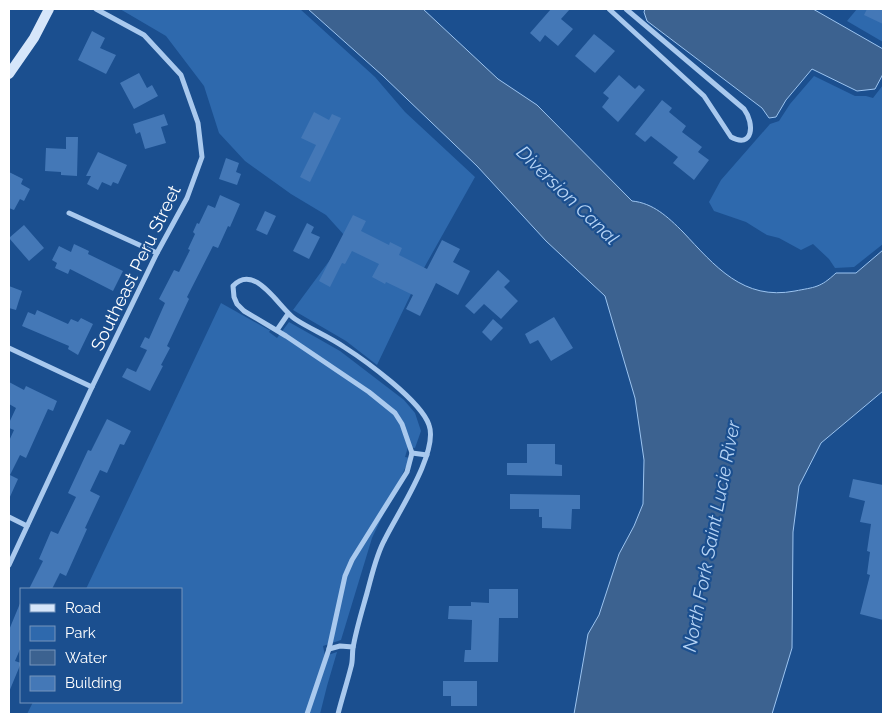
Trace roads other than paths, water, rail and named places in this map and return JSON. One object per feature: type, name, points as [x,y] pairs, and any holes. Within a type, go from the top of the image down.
[{"type":"street","points":[[9,74],[34,38],[49,9]]},
{"type":"street","name":"Southeast Peru Street","points":[[9,565],[92,387],[157,253],[187,198],[202,157],[198,123],[182,75],[144,36],[96,9]]},
{"type":"street","points":[[609,9],[704,96],[731,137],[743,140],[749,135],[752,123],[750,116],[744,109],[626,9]]},
{"type":"street","points":[[677,70],[686,60]]},
{"type":"street","points":[[69,212],[157,253]]},
{"type":"street","points":[[307,714],[329,649],[346,576],[352,560],[407,472],[412,453],[402,424],[395,413],[369,392],[236,304],[233,286],[237,281],[252,280],[260,284],[270,292],[288,314],[305,326],[343,346],[408,396],[421,411],[430,426],[427,455],[421,472],[383,542],[353,647],[352,665],[338,714]]},
{"type":"street","points":[[276,330],[288,314]]},
{"type":"street","points":[[9,348],[92,387]]},
{"type":"street","points":[[412,453],[427,455]]},
{"type":"street","points":[[9,517],[26,526]]},
{"type":"street","points":[[329,649],[340,646],[353,647]]},
{"type":"water","points":[[308,9],[423,9],[498,79],[537,105],[632,201],[647,205],[666,216],[719,268],[745,286],[760,291],[777,293],[813,288],[826,282],[836,273],[856,273],[883,250],[883,391],[821,443],[799,486],[793,532],[792,648],[772,714],[574,714],[588,634],[599,615],[619,554],[643,504],[644,460],[635,398],[605,296],[546,241],[477,166],[383,76]]},
{"type":"water","points":[[645,9],[813,9],[883,49],[883,74],[875,89],[857,91],[812,69],[786,100],[776,117],[769,118],[762,108],[647,21]]},
{"type":"water label","name":"Diversion Canal","points":[[568,195]]},
{"type":"water label","name":"North Fork Saint Lucie River","points":[[711,536]]}]
